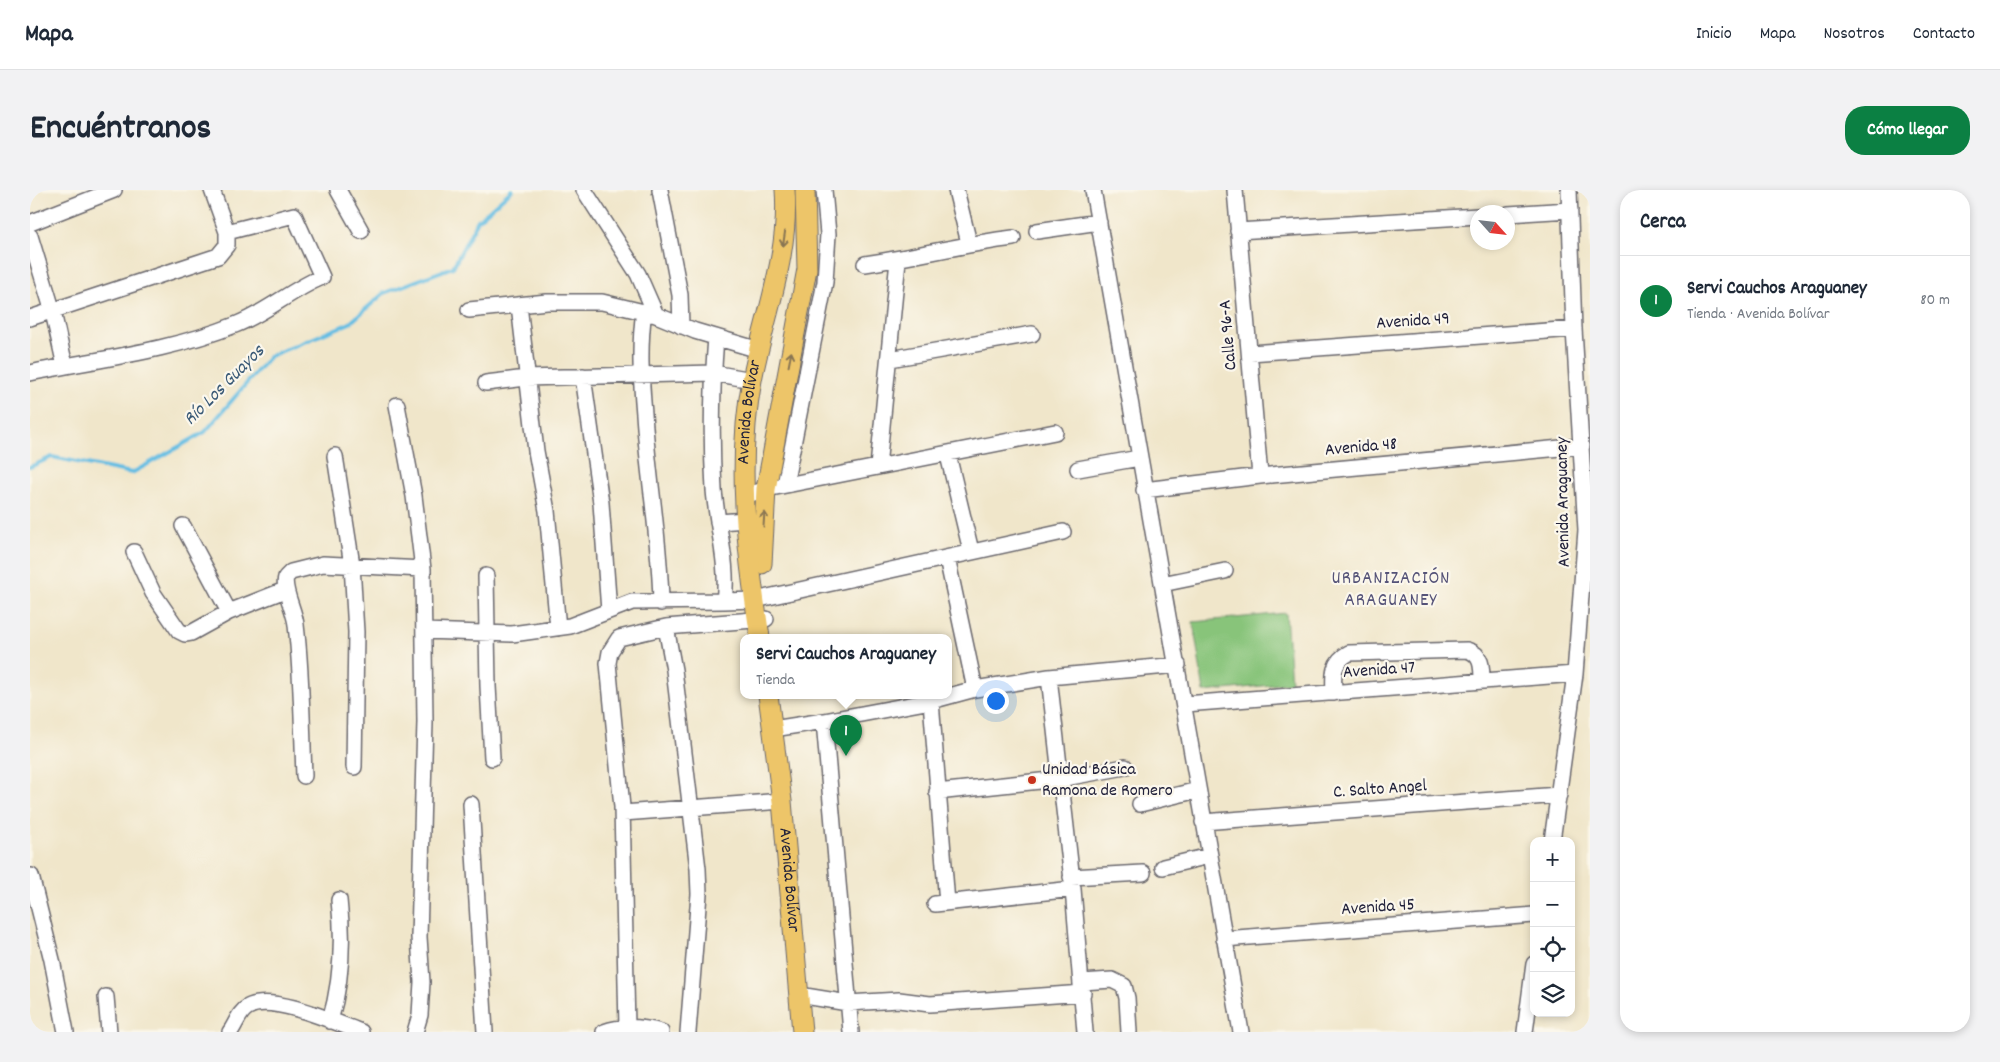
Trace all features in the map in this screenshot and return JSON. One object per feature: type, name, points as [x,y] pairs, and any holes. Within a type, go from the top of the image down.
[{"type":"main road","name":"Avenida Bolívar","points":[[763,628],[747,520],[744,437],[752,380],[785,237],[785,190]]},
{"type":"main road","name":"Avenida Bolívar","points":[[760,599],[761,552],[766,489],[807,269],[806,190]]},
{"type":"main road","name":"Avenida Bolívar","points":[[770,699],[782,801],[802,1032]]},
{"type":"street","points":[[30,223],[114,190]]},
{"type":"street","points":[[30,318],[53,312],[218,256],[227,245],[227,232],[212,190]]},
{"type":"street","points":[[338,190],[360,231]]},
{"type":"street","points":[[584,190],[638,274],[650,313],[640,355],[646,457],[661,574],[662,603]]},
{"type":"street","points":[[660,190],[680,295],[681,326]]},
{"type":"street","points":[[786,485],[825,282],[828,234],[824,190]]},
{"type":"street","points":[[956,190],[969,243]]},
{"type":"street","points":[[1093,190],[1144,490],[1185,704],[1203,822],[1241,1032]]},
{"type":"street","name":"Calle 96-A","points":[[1235,190],[1238,231],[1256,352],[1260,476]]},
{"type":"street","name":"Avenida Araguaney","points":[[1553,837],[1575,674],[1584,578],[1586,530],[1582,446],[1570,329],[1569,190]]},
{"type":"street","points":[[1515,214],[1570,210]]},
{"type":"street","points":[[30,373],[169,345],[234,326],[268,310],[307,283],[322,277],[294,215],[227,232]]},
{"type":"street","points":[[1238,231],[1470,216]]},
{"type":"street","points":[[1037,231],[1099,222]]},
{"type":"street","points":[[30,236],[53,312],[65,366]]},
{"type":"street","points":[[864,264],[898,260],[969,243],[1013,238]]},
{"type":"street","points":[[878,467],[890,359],[898,260]]},
{"type":"street","points":[[469,310],[547,302],[602,302],[650,313],[681,326],[759,350]]},
{"type":"street","points":[[519,305],[526,378],[536,451],[544,492],[558,628]]},
{"type":"street","name":"Avenida 49","points":[[1256,352],[1570,329]]},
{"type":"street","points":[[890,359],[1032,334]]},
{"type":"street","points":[[716,337],[713,373],[714,491],[725,584],[724,601]]},
{"type":"street","points":[[486,383],[526,378],[713,373],[752,380]]},
{"type":"street","points":[[584,376],[601,503],[609,611]]},
{"type":"street","points":[[786,380],[807,382]]},
{"type":"street","points":[[397,405],[414,496],[423,569],[424,722],[419,937],[422,982],[420,1015],[415,1032]]},
{"type":"street","points":[[745,496],[766,489],[948,455],[1055,432]]},
{"type":"street","name":"Avenida 48","points":[[1144,490],[1260,476],[1582,446]]},
{"type":"street","points":[[948,455],[971,552]]},
{"type":"street","points":[[335,456],[352,565],[356,632],[354,767]]},
{"type":"street","points":[[1078,469],[1139,458]]},
{"type":"street","points":[[718,522],[747,520]]},
{"type":"street","points":[[183,526],[229,612]]},
{"type":"street","points":[[424,631],[512,634],[558,628],[632,602],[662,603],[760,599],[1063,532]]},
{"type":"street","points":[[134,552],[153,593],[179,631],[185,634],[191,633],[229,612],[285,590]]},
{"type":"street","points":[[947,558],[975,689]]},
{"type":"street","points":[[304,776],[296,624],[292,604],[285,590],[285,581],[291,572],[323,564],[352,565],[367,568],[423,569]]},
{"type":"street","points":[[1162,584],[1225,572]]},
{"type":"street","points":[[486,576],[488,686],[492,758]]},
{"type":"street","points":[[628,1027],[622,813],[608,663],[610,652],[619,638],[666,627],[763,628]]},
{"type":"street","points":[[666,627],[674,670],[691,807],[699,894],[688,1032]]},
{"type":"street","points":[[1334,693],[1336,663],[1349,652],[1467,650],[1474,652],[1479,657],[1482,664],[1482,682]]},
{"type":"street","points":[[952,695],[975,689],[1049,676],[1178,665]]},
{"type":"street","name":"Avenida 47","points":[[1185,704],[1575,674]]},
{"type":"street","points":[[1049,676],[1072,883],[1085,1032]]},
{"type":"street","points":[[773,728],[824,721],[938,699]]},
{"type":"street","points":[[931,701],[941,903],[1143,873]]},
{"type":"street","points":[[824,721],[850,1032]]},
{"type":"street","points":[[937,792],[1059,779],[1125,767]]},
{"type":"street","points":[[1140,804],[1198,790]]},
{"type":"street","name":"C. Salto Angel","points":[[1203,822],[1559,795]]},
{"type":"street","points":[[622,813],[782,801]]},
{"type":"street","points":[[471,804],[485,1032]]},
{"type":"street","points":[[1163,867],[1209,856]]},
{"type":"street","points":[[31,876],[52,960],[66,1032]]},
{"type":"street","points":[[339,900],[343,951],[336,1002],[339,1026]]},
{"type":"street","name":"Avenida 45","points":[[1224,939],[1530,915]]},
{"type":"street","points":[[1524,1032],[1533,972]]},
{"type":"street","points":[[799,996],[848,1003],[899,1000],[951,1004],[1082,987],[1112,980],[1124,986],[1127,998],[1129,1032]]},
{"type":"street","points":[[106,997],[109,1032]]},
{"type":"street","points":[[230,1032],[241,1013],[248,1006],[260,1003],[273,1003],[361,1032]]},
{"type":"street","points":[[604,1032],[628,1027],[661,1032]]},
{"type":"green space","points":[[1286,613],[1291,683],[1204,692],[1193,622]]},
{"type":"waterway","name":"Río Los Guayos","points":[[30,467],[52,457],[132,473],[205,432],[270,356],[350,323],[384,293],[453,267],[478,220],[512,190]]},
{"type":"place","name":"Servi Cauchos Araguaney","points":[[846,756]]},
{"type":"place","name":"Unidad Básica Ramona de Romero","points":[[1032,780]]},
{"type":"district","name":"URBANIZACIÓN ARAGUANEY","points":[[1391,590]]}]
